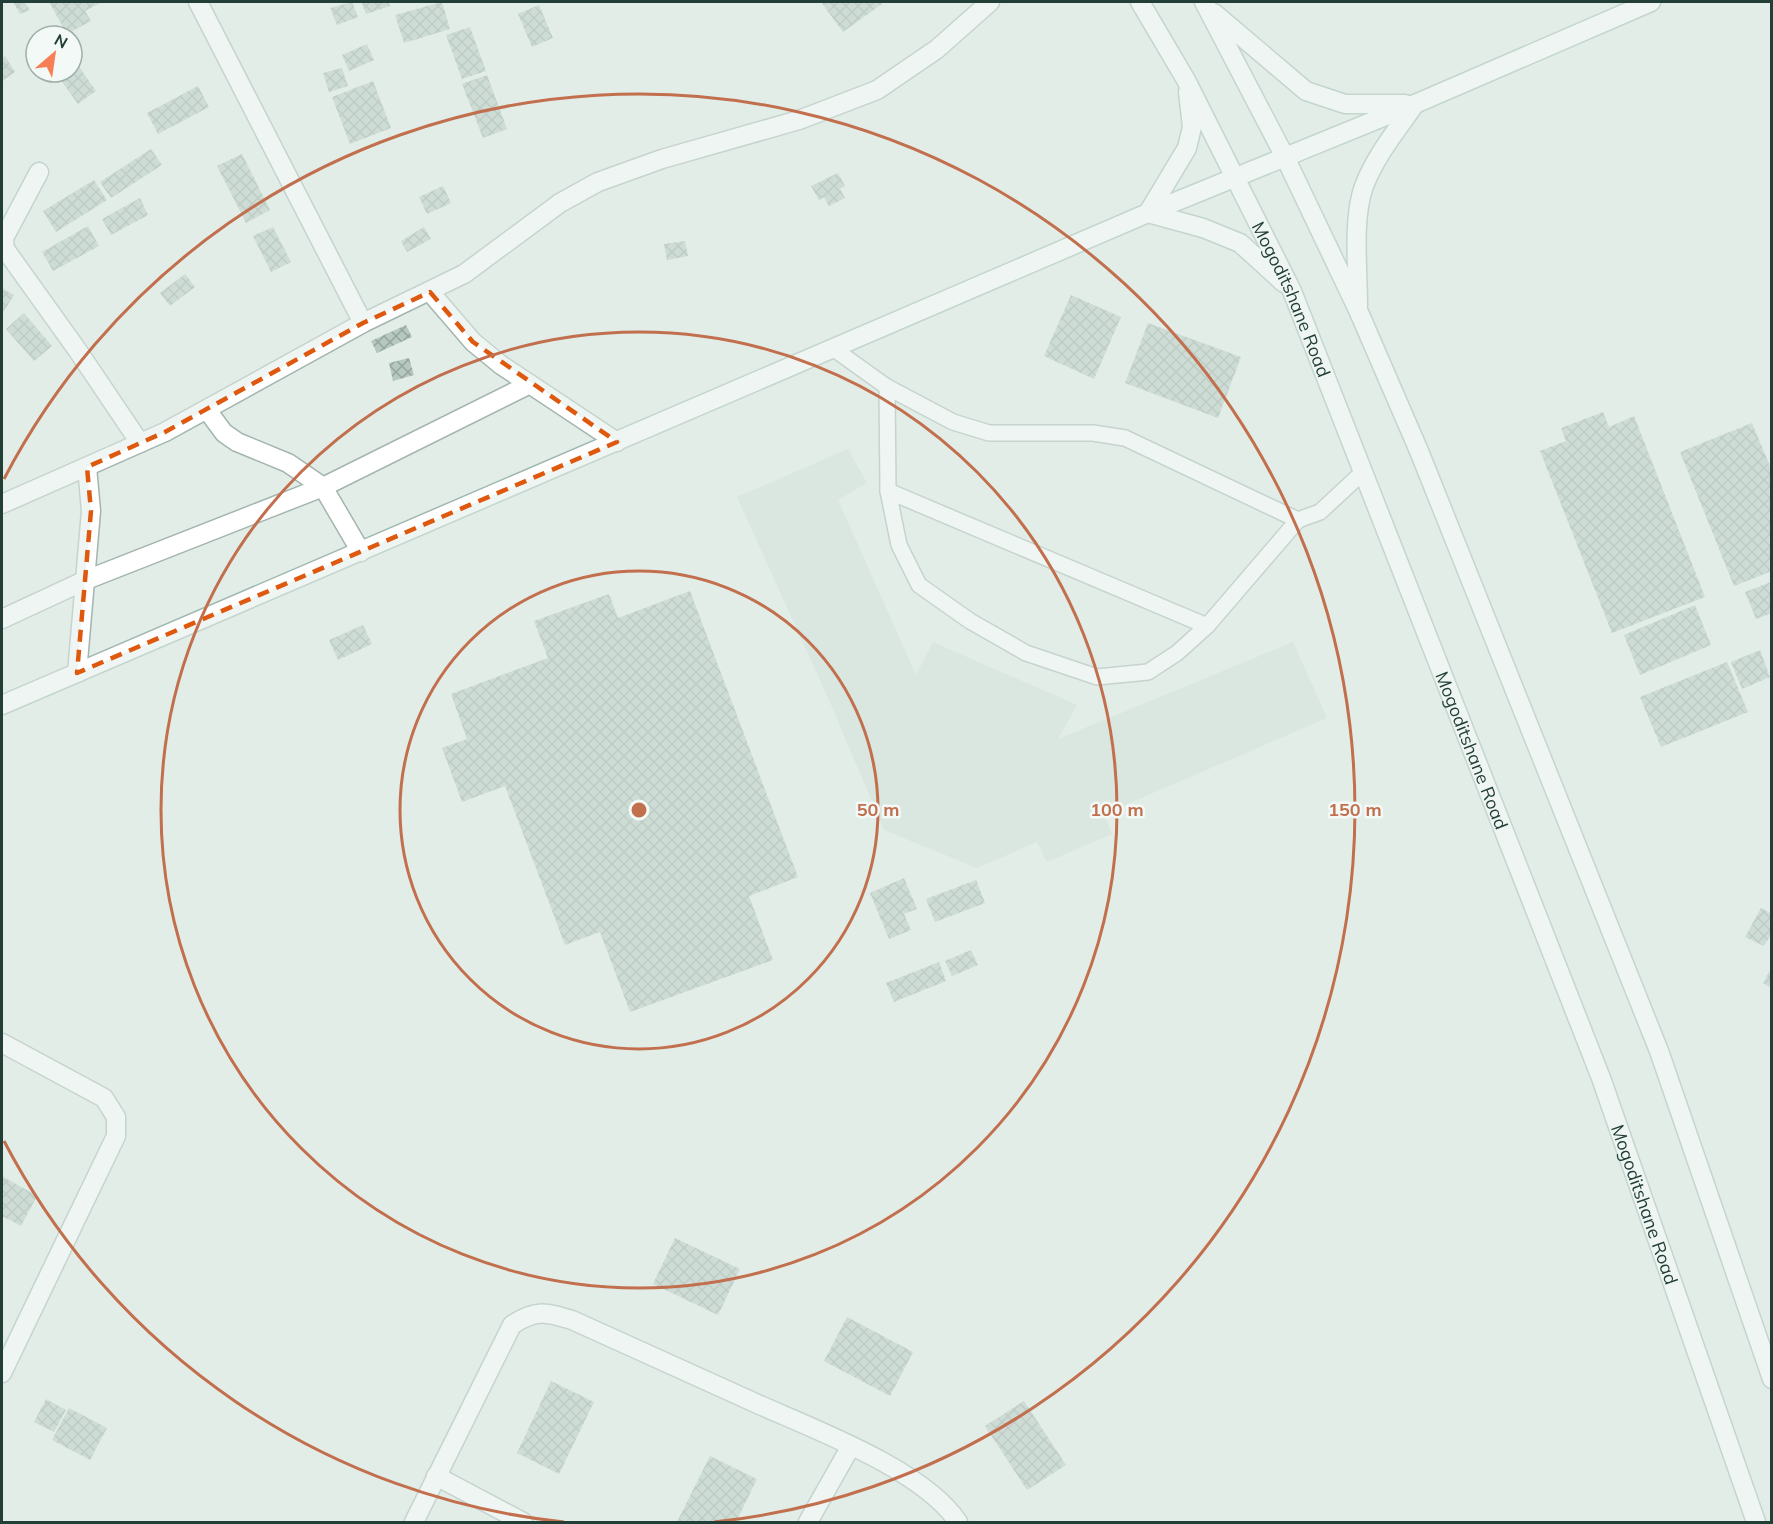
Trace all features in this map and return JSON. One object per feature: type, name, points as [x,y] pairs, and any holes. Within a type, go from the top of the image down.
[{"type":"main road","points":[[198,2],[363,323]]},
{"type":"main road","points":[[2,504],[140,443],[207,410],[363,323],[464,274],[560,203],[598,183],[662,159],[799,120],[877,90],[937,49],[990,2]]},
{"type":"main road","name":"Mogoditshane Road","points":[[1140,2],[1186,80],[1238,177],[1293,291],[1601,1078],[1756,1522]]},
{"type":"main road","points":[[2,705],[1148,213],[1416,104],[1652,2]]},
{"type":"main road","points":[[1206,4],[1306,91],[1345,104],[1416,104]]},
{"type":"main road","points":[[1206,4],[1358,310],[1419,452],[1659,1050],[1772,1379]]},
{"type":"main road","points":[[1148,213],[1187,148],[1192,127],[1186,80]]},
{"type":"main road","points":[[1358,310],[1358,228],[1363,188],[1379,155],[1416,104]]},
{"type":"main road","points":[[39,172],[4,238],[5,249],[140,443]]},
{"type":"main road","points":[[1148,213],[1203,228],[1240,243],[1293,291]]},
{"type":"main road","points":[[430,292],[473,342],[530,384],[617,442]]},
{"type":"main road","points":[[2,619],[86,580],[323,487],[530,384]]},
{"type":"main road","points":[[207,410],[224,433],[237,442],[288,463],[323,487],[361,552]]},
{"type":"main road","points":[[77,673],[91,511],[87,467]]},
{"type":"main road","points":[[2,1043],[104,1098],[116,1117],[116,1136],[2,1373]]},
{"type":"main road","points":[[414,1522],[512,1325],[528,1314],[549,1313],[572,1320],[851,1446],[929,1491],[958,1522]]},
{"type":"main road","points":[[808,1522],[851,1446]]},
{"type":"main road","points":[[436,1476],[523,1522]]},
{"type":"lane","points":[[834,349],[887,387],[953,422],[989,433],[1093,433],[1125,438],[1298,520]]},
{"type":"lane","points":[[887,387],[888,491],[899,545],[920,585],[970,621],[1026,653],[1097,677],[1148,672],[1177,653],[1207,626],[1298,520],[1320,512],[1363,472]]},
{"type":"lane","points":[[888,491],[1207,626]]},
{"type":"highlighted area","points":[[430,292],[473,342],[617,442],[77,673],[91,511],[87,467],[165,432],[363,323]]},
{"type":"shaded area","points":[[848,449],[867,483],[838,500],[916,675],[933,642],[1077,705],[1058,739],[1293,642],[1327,718],[1104,814],[1112,834],[1047,862],[1037,842],[977,868],[884,830],[829,700],[737,497]]},
{"type":"building","points":[[13,2],[25,2],[30,10],[20,14]]},
{"type":"building","points":[[49,2],[102,2],[85,11],[91,21],[84,25],[61,24]]},
{"type":"building","points":[[352,2],[358,17],[337,25],[330,8]]},
{"type":"building","points":[[361,2],[389,2],[390,6],[366,14]]},
{"type":"building","points":[[442,2],[450,29],[404,43],[395,15]]},
{"type":"building","points":[[821,2],[880,2],[882,4],[843,32]]},
{"type":"building","points":[[539,5],[553,38],[532,47],[518,14]]},
{"type":"building","points":[[470,27],[486,71],[462,79],[446,35]]},
{"type":"building","points":[[367,44],[374,60],[349,71],[342,55]]},
{"type":"building","points":[[5,56],[15,72],[2,81],[2,59]]},
{"type":"building","points":[[342,68],[348,86],[329,92],[323,73]]},
{"type":"building","points":[[84,74],[96,91],[78,104],[64,84],[84,84]]},
{"type":"building","points":[[487,75],[507,129],[483,138],[462,84]]},
{"type":"building","points":[[373,81],[391,128],[350,144],[332,97]]},
{"type":"building","points":[[198,86],[209,107],[158,134],[147,113]]},
{"type":"building","points":[[151,149],[162,165],[111,198],[100,182]]},
{"type":"building","points":[[242,154],[270,210],[246,223],[217,166]]},
{"type":"building","points":[[838,173],[845,186],[840,189],[845,198],[829,206],[824,197],[819,200],[811,186]]},
{"type":"building","points":[[94,180],[107,200],[56,232],[43,211]]},
{"type":"building","points":[[443,186],[451,203],[427,214],[419,197]]},
{"type":"building","points":[[140,198],[148,215],[111,235],[102,219]]},
{"type":"building","points":[[88,226],[99,246],[53,271],[42,252]]},
{"type":"building","points":[[273,227],[291,262],[271,272],[253,236]]},
{"type":"building","points":[[424,227],[431,239],[407,252],[401,241]]},
{"type":"building","points":[[685,241],[688,256],[667,260],[664,244]]},
{"type":"building","points":[[185,274],[195,287],[170,306],[160,293]]},
{"type":"building","points":[[2,288],[14,295],[2,314]]},
{"type":"building","points":[[1071,295],[1121,317],[1094,379],[1044,356]]},
{"type":"building","points":[[24,313],[52,346],[34,361],[6,329]]},
{"type":"building","points":[[1148,323],[1241,357],[1218,418],[1125,383]]},
{"type":"building","points":[[406,325],[412,337],[377,353],[371,341]]},
{"type":"building","points":[[409,358],[414,375],[393,381],[389,363]]},
{"type":"building","points":[[1603,412],[1609,427],[1634,416],[1705,597],[1612,633],[1540,451],[1566,441],[1561,428]]},
{"type":"building","points":[[1752,423],[1772,471],[1772,571],[1734,586],[1680,452]]},
{"type":"building","points":[[1771,582],[1772,613],[1756,619],[1745,592]]},
{"type":"building","points":[[690,591],[798,877],[749,896],[773,960],[630,1012],[600,932],[565,945],[505,786],[462,802],[442,748],[467,739],[451,694],[548,658],[534,621],[609,594],[618,618]]},
{"type":"building","points":[[1695,605],[1711,645],[1640,675],[1624,635]]},
{"type":"building","points":[[363,625],[372,644],[338,660],[329,640]]},
{"type":"building","points":[[1760,650],[1770,677],[1742,689],[1731,662]]},
{"type":"building","points":[[1727,662],[1748,712],[1661,747],[1640,697]]},
{"type":"building","points":[[904,878],[917,909],[904,914],[911,930],[889,939],[870,893]]},
{"type":"building","points":[[976,880],[985,903],[935,922],[926,899]]},
{"type":"building","points":[[1761,908],[1772,914],[1772,933],[1764,946],[1745,937]]},
{"type":"building","points":[[971,950],[978,965],[952,976],[945,961]]},
{"type":"building","points":[[939,962],[946,981],[894,1002],[886,983]]},
{"type":"building","points":[[1772,967],[1772,988],[1763,983]]},
{"type":"building","points":[[2,1176],[37,1196],[21,1226],[2,1216]]},
{"type":"building","points":[[675,1238],[740,1269],[718,1315],[653,1284]]},
{"type":"building","points":[[847,1317],[913,1352],[890,1396],[824,1361]]},
{"type":"building","points":[[551,1381],[594,1402],[559,1474],[517,1453]]},
{"type":"building","points":[[46,1399],[66,1410],[54,1432],[34,1422]]},
{"type":"building","points":[[1024,1401],[1066,1465],[1027,1490],[985,1426]]},
{"type":"building","points":[[69,1408],[107,1428],[90,1460],[52,1440]]},
{"type":"building","points":[[710,1456],[757,1479],[736,1522],[677,1522]]}]
